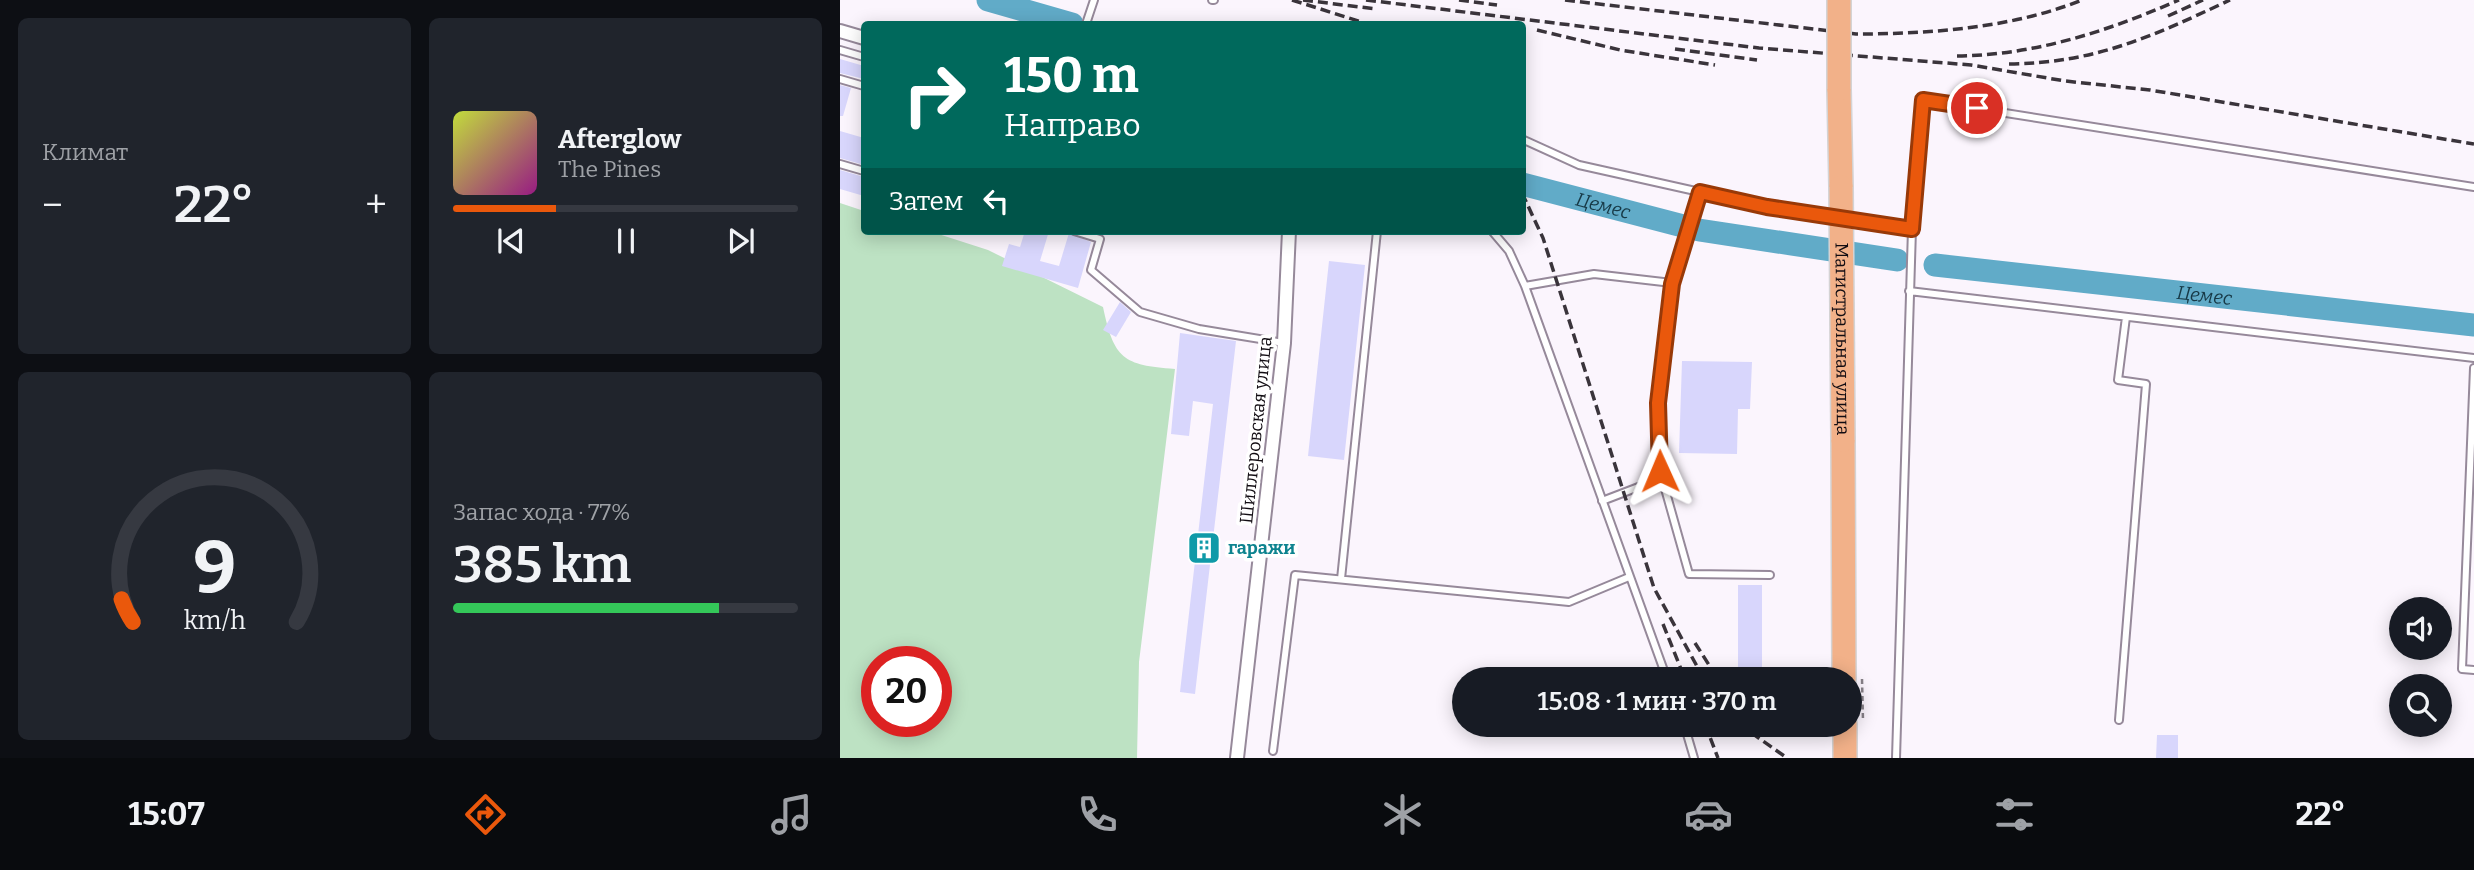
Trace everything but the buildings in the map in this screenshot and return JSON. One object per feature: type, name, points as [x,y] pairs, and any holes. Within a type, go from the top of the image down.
[{"type":"highway","name":"Магистральная улица","points":[[1839,0],[1844,667]]},
{"type":"highway","points":[[1845,737],[1845,758]]},
{"type":"street","points":[[840,31],[861,36]]},
{"type":"street","name":"Шиллеровская улица","points":[[1237,758],[1284,342],[1289,235]]},
{"type":"lane","points":[[1087,21],[1094,0]]},
{"type":"lane","points":[[840,50],[861,56]]},
{"type":"lane","points":[[840,79],[861,85]]},
{"type":"lane","points":[[1896,758],[1909,291],[1923,100],[2474,187]]},
{"type":"lane","points":[[1526,141],[1579,165],[1767,207],[1912,229]]},
{"type":"lane","points":[[840,163],[861,170]]},
{"type":"lane","points":[[1700,192],[1672,284],[1658,403],[1662,478],[1689,574],[1770,575]]},
{"type":"lane","points":[[1087,235],[1100,239],[1091,270],[1140,312],[1199,329],[1284,342]]},
{"type":"lane","points":[[1341,579],[1377,235]]},
{"type":"lane","points":[[1496,235],[1510,251],[1525,286],[1663,667]]},
{"type":"lane","points":[[1525,286],[1594,274],[1672,284]]},
{"type":"lane","points":[[1909,291],[2474,358]]},
{"type":"lane","points":[[2119,720],[2146,384],[2118,380],[2126,317]]},
{"type":"lane","points":[[2474,368],[2462,669],[2474,670]]},
{"type":"lane","points":[[1601,501],[1662,478]]},
{"type":"lane","points":[[1273,751],[1295,575],[1569,601],[1629,577]]},
{"type":"lane","points":[[1688,737],[1694,758]]},
{"type":"green space","points":[[840,203],[861,210],[861,235],[941,235],[988,250],[1103,307],[1112,338],[1124,356],[1143,365],[1175,369],[1139,662],[1137,758],[840,758]]},
{"type":"waterway","name":"Цемес","points":[[988,0],[1062,21]]},
{"type":"waterway","name":"Цемес","points":[[1526,185],[1683,226]]},
{"type":"waterway","name":"Цемес","points":[[1699,230],[1897,260]]},
{"type":"waterway","name":"Цемес","points":[[1935,265],[2474,325]]},
{"type":"railway","points":[[1292,0],[1358,21]]},
{"type":"railway","points":[[1303,0],[1376,9]]},
{"type":"railway","points":[[1366,0],[1759,48],[1971,65],[2065,81],[2150,90],[2474,144]]},
{"type":"railway","points":[[1459,0],[1497,5]]},
{"type":"railway","points":[[1565,0],[1856,34],[1970,28],[2028,17],[2082,0]]},
{"type":"railway","points":[[1957,56],[2015,51],[2071,39],[2125,22],[2179,0]]},
{"type":"railway","points":[[2168,16],[2203,0]]},
{"type":"railway","points":[[2009,64],[2069,59],[2097,53],[2149,36],[2230,0]]},
{"type":"railway","points":[[1537,30],[1620,50],[1715,65]]},
{"type":"railway","points":[[1675,49],[1757,60]]},
{"type":"railway","points":[[1526,202],[1543,238],[1654,588],[1697,667]]},
{"type":"railway","points":[[1663,624],[1680,667]]},
{"type":"railway","points":[[1695,643],[1710,667]]},
{"type":"railway","points":[[1710,737],[1718,758]]},
{"type":"railway","points":[[1757,737],[1787,758]]},
{"type":"place","name":"гаражи","points":[[1204,548]]},
{"type":"route","points":[[1660,471],[1658,403],[1672,284],[1700,192],[1767,207],[1912,229],[1923,100],[1977,108]]}]
